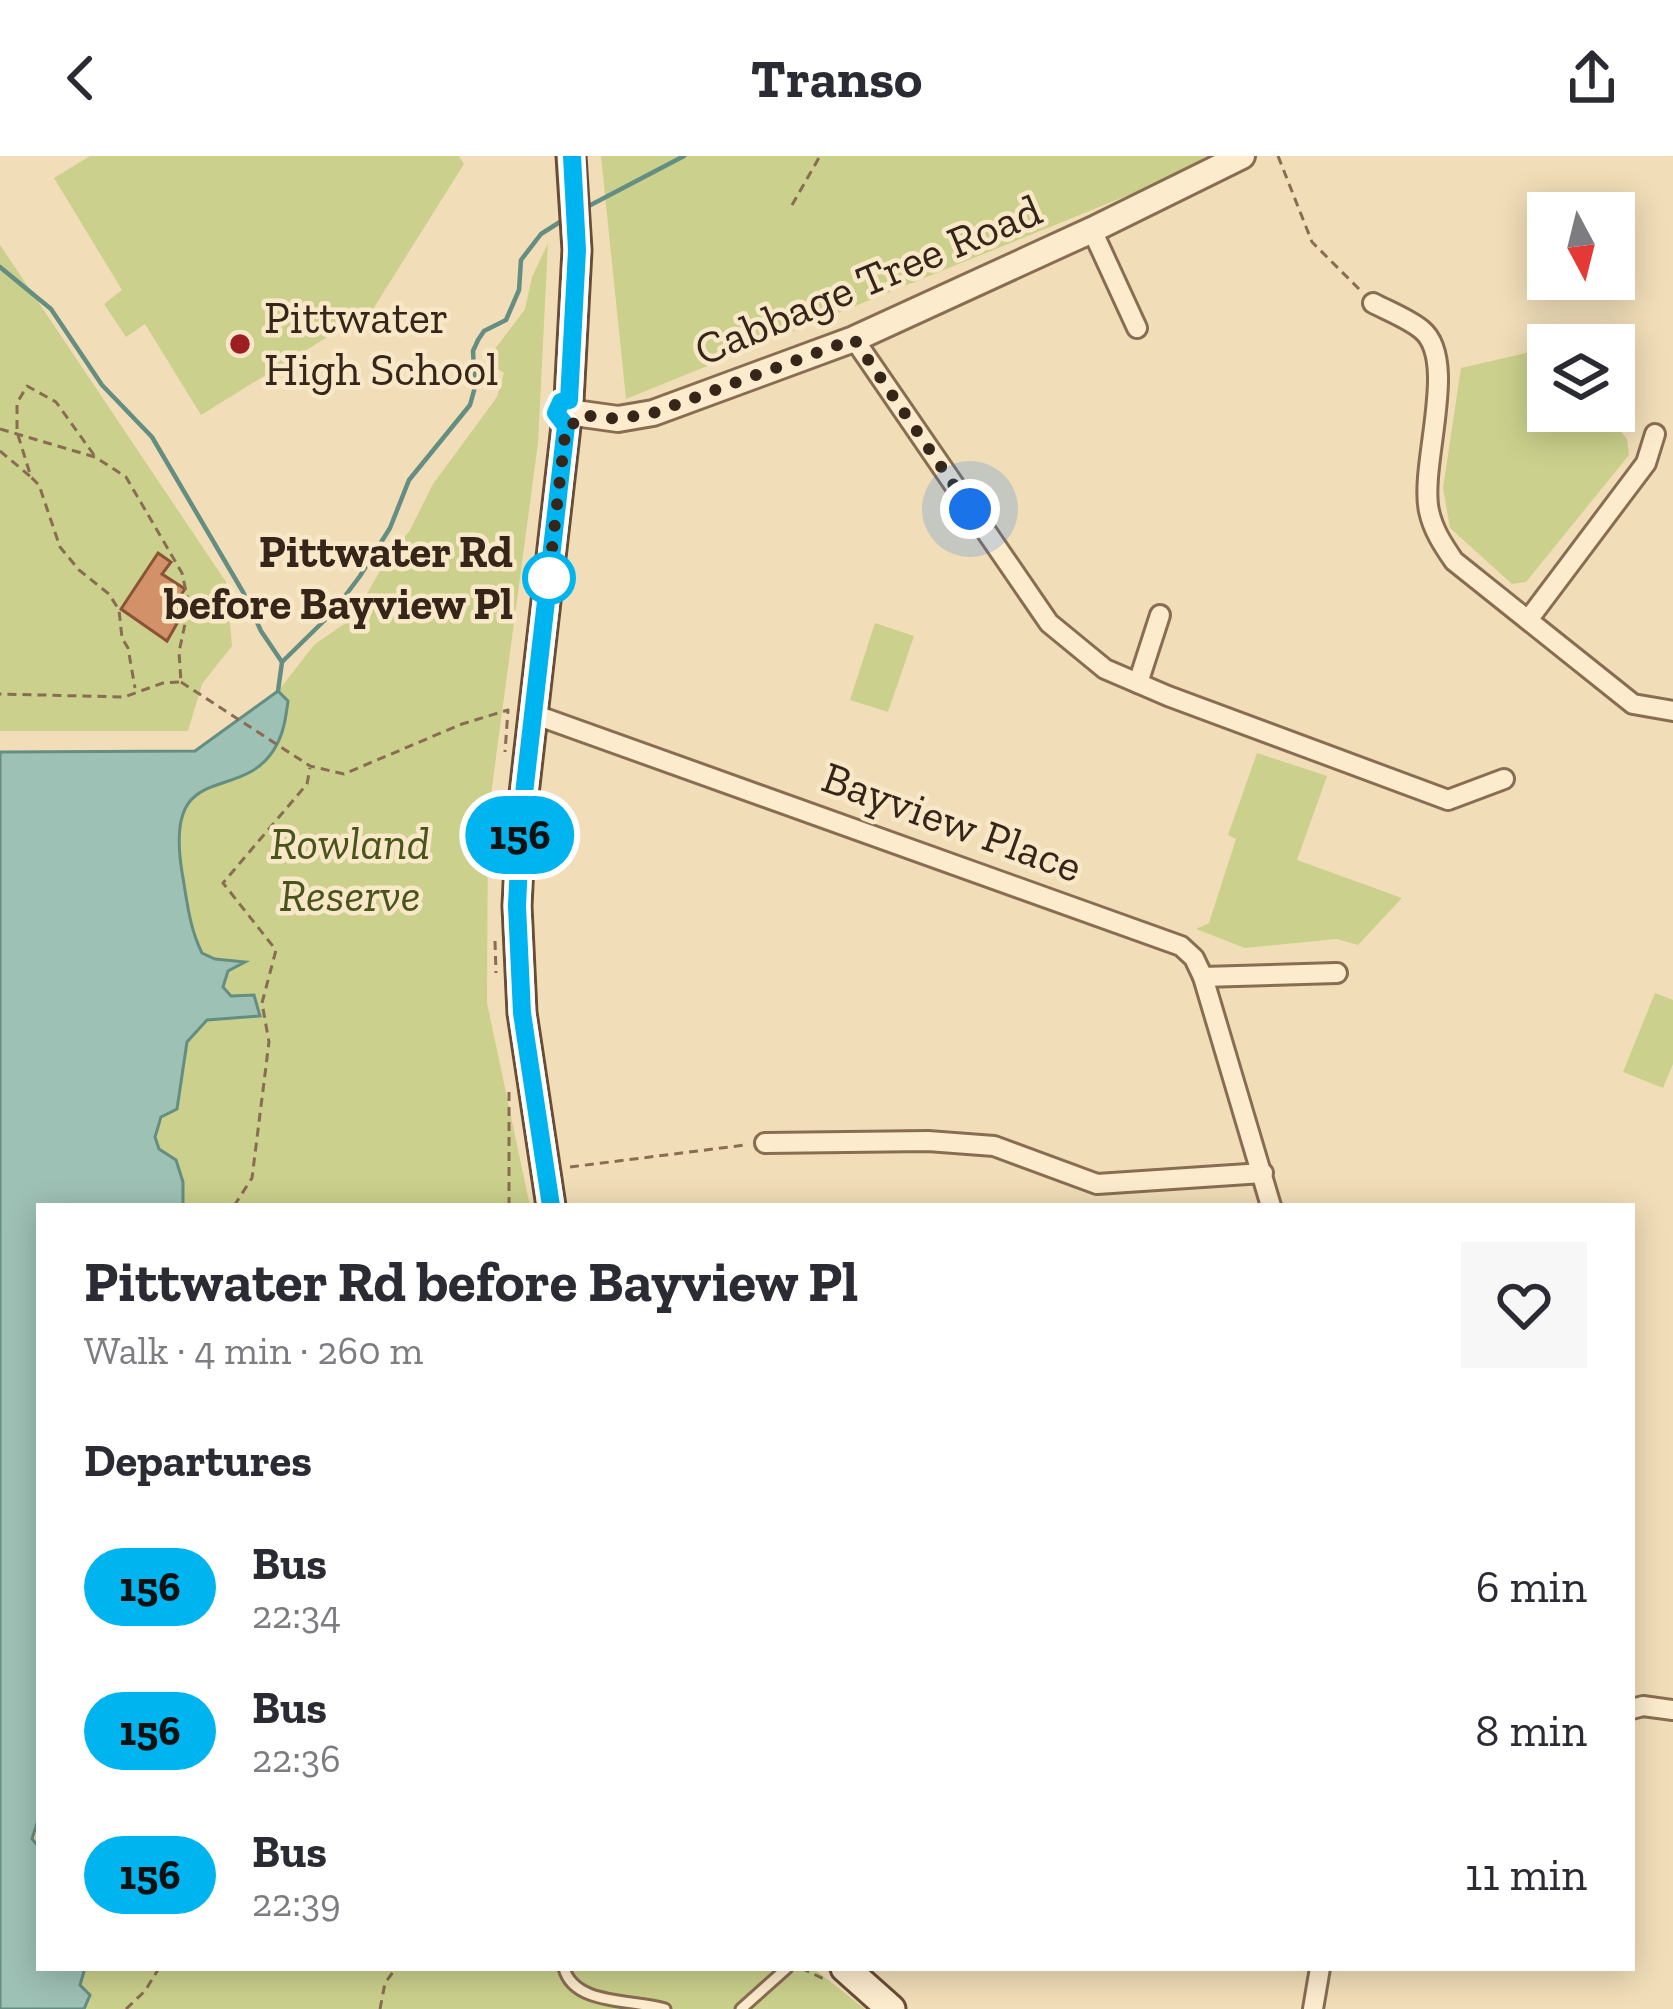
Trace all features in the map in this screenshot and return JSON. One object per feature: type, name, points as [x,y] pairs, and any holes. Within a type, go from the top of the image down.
[{"type":"main road","points":[[550,1203],[522,1013],[517,941],[521,712],[573,413],[577,250],[572,156]]},
{"type":"main road","points":[[847,1971],[891,2009]]},
{"type":"street","name":"Cabbage Tree Road","points":[[573,413],[618,419],[653,413],[854,339],[1242,156]]},
{"type":"street","points":[[1092,230],[1137,328]]},
{"type":"street","points":[[1373,303],[1425,332],[1439,358],[1427,490],[1429,513],[1454,561],[1633,704],[1673,711]]},
{"type":"street","points":[[854,339],[1049,623],[1105,669],[1448,800],[1504,778]]},
{"type":"street","points":[[1528,620],[1646,463],[1655,434]]},
{"type":"street","points":[[1138,683],[1160,615]]},
{"type":"street","name":"Bayview Place","points":[[521,712],[1181,946],[1204,977]]},
{"type":"street","points":[[1270,1203],[1204,977],[1337,973]]},
{"type":"street","points":[[765,1143],[928,1141],[994,1146],[1097,1184],[1263,1173]]},
{"type":"street","points":[[1635,1708],[1673,1710]]},
{"type":"street","points":[[1312,2009],[1319,1971]]},
{"type":"lane","points":[[566,1971],[568,1981],[584,1994],[665,2009]]},
{"type":"lane","points":[[741,2009],[785,1971]]},
{"type":"path","points":[[792,205],[820,156]]},
{"type":"path","points":[[1278,156],[1312,242],[1373,303]]},
{"type":"path","points":[[31,478],[17,432],[17,403],[26,386],[56,403],[95,457]]},
{"type":"path","points":[[0,429],[95,457],[126,477],[182,573],[189,605],[179,652],[181,682]]},
{"type":"path","points":[[0,451],[39,485],[60,547],[109,594],[119,610],[137,692]]},
{"type":"path","points":[[0,694],[124,697],[163,683],[181,682],[310,766],[344,774],[462,724],[521,712]]},
{"type":"path","points":[[236,1203],[252,1178],[269,1042],[262,1003],[276,950],[224,884],[307,784],[310,766]]},
{"type":"path","points":[[545,1170],[765,1143]]},
{"type":"path","points":[[125,2009],[157,1971]]},
{"type":"path","points":[[380,2009],[385,1983],[394,1971]]},
{"type":"green space","name":"Pittwater High School","points":[[90,156],[459,156],[464,164],[373,309],[201,415],[145,324],[126,337],[104,304],[122,290],[54,178]]},
{"type":"green space","points":[[601,156],[1225,156],[626,399]]},
{"type":"green space","name":"Rowland Reserve","points":[[548,243],[538,443],[488,817],[487,1003],[529,1203],[183,1203],[176,1160],[159,1149],[155,1137],[183,1071],[187,1042],[206,1020],[255,1017],[260,1009],[254,995],[225,993],[224,976],[239,962],[207,957],[192,928],[179,863],[185,809],[203,791],[242,774],[288,701],[278,691],[315,644],[353,618],[410,530],[433,484],[497,397],[504,373],[486,361],[525,309],[532,277]]},
{"type":"green space","points":[[0,245],[226,582],[232,646],[202,684],[188,731],[0,731]]},
{"type":"green space","points":[[1527,353],[1527,432],[1621,432],[1627,439],[1629,455],[1526,582],[1512,584],[1450,528],[1443,488],[1461,368]]},
{"type":"green space","points":[[875,623],[914,636],[888,712],[850,700]]},
{"type":"green space","points":[[1257,753],[1327,776],[1297,860],[1402,898],[1358,945],[1337,939],[1245,948],[1196,929],[1209,923],[1236,839],[1228,835]]},
{"type":"green space","points":[[1655,993],[1673,1000],[1673,1064],[1663,1088],[1623,1072]]},
{"type":"green space","points":[[36,1832],[36,1971],[817,1971],[865,2009],[0,2009]]},
{"type":"water","points":[[278,691],[288,701],[283,730],[262,764],[195,796],[184,811],[179,835],[182,872],[198,943],[202,953],[215,959],[245,962],[228,971],[223,987],[231,996],[254,995],[260,1016],[207,1020],[187,1042],[177,1109],[161,1117],[155,1137],[159,1149],[176,1160],[183,1203],[36,1203],[36,1826],[32,1839],[36,1844],[36,1971],[84,1971],[80,1985],[90,1995],[84,2009],[0,2009],[0,752],[195,751]]},
{"type":"building","points":[[158,553],[171,562],[162,574],[185,589],[173,606],[183,613],[167,641],[121,609]]},
{"type":"waterway","points":[[583,209],[684,156]]},
{"type":"waterway","points":[[278,691],[282,662],[333,612],[360,576],[390,528],[409,480],[470,405],[475,387],[473,351],[478,340],[484,331],[506,320],[519,290],[521,260],[541,234],[563,220]]},
{"type":"waterway","points":[[0,267],[51,309],[102,385],[152,437],[282,662]]},
{"type":"bus line","name":"156","points":[[551,1203],[522,1013],[517,906],[521,820],[566,426],[556,409],[569,400],[577,250],[572,156]]},
{"type":"place","name":"Pittwater High School","points":[[240,344]]},
{"type":"place","name":"Pittwater Rd before Bayview Pl","points":[[549,578]]},
{"type":"route","points":[[549,578],[548,584],[566,426],[575,425],[582,415],[618,419],[653,413],[854,339],[970,509]]}]
